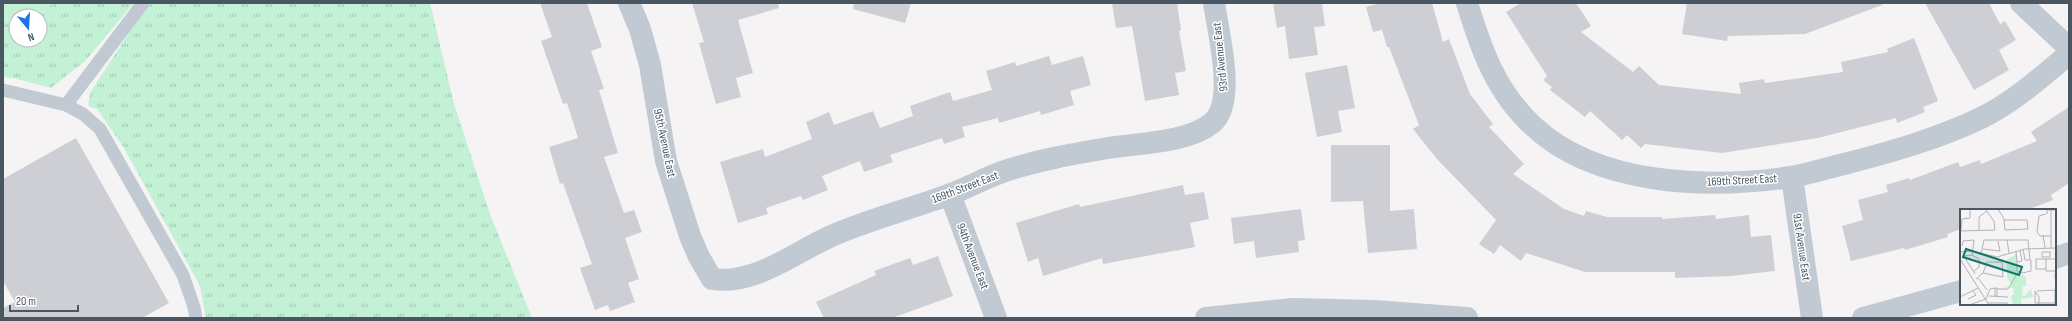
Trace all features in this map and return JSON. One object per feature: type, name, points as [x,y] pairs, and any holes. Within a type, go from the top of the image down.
[{"type":"street","name":"95th Avenue East","points":[[629,3],[640,30],[650,65],[666,161],[690,236],[699,257],[712,279]]},
{"type":"street","name":"93rd Avenue East","points":[[1214,3],[1224,73],[1225,98],[1222,111]]},
{"type":"street","points":[[2022,3],[2069,48]]},
{"type":"street","name":"169th Street East","points":[[1468,6],[1478,42],[1490,70],[1508,99],[1533,127],[1569,152],[1596,164],[1628,174],[1665,180],[1710,182],[1792,177],[1894,151],[1941,136],[1983,117],[2020,95],[2069,54]]},
{"type":"street","name":"169th Street East","points":[[712,279],[721,281],[743,278],[759,272],[834,235],[869,221],[950,194],[1005,171],[1055,158],[1108,148],[1170,140],[1195,132],[1212,123],[1222,111]]},
{"type":"street","name":"91st Avenue East","points":[[1792,177],[1812,318]]},
{"type":"street","name":"94th Avenue East","points":[[950,194],[996,318]]},
{"type":"street","points":[[2056,258],[2069,253]]},
{"type":"street","points":[[1862,318],[1960,291]]},
{"type":"street","points":[[1206,318],[1293,308],[1374,311],[1467,318]]},
{"type":"lane","points":[[66,105],[143,3]]},
{"type":"lane","points":[[3,90],[66,105],[83,114],[100,129],[183,275],[194,307],[196,318]]},
{"type":"green space","points":[[3,3],[57,3],[40,8],[8,8],[8,13],[3,13]]},
{"type":"green space","points":[[57,3],[134,3],[85,61],[51,88],[13,78],[3,77],[3,13],[8,13],[8,48],[48,48],[48,8],[40,8]]},
{"type":"green space","points":[[148,3],[430,3],[454,104],[490,214],[532,318],[206,318],[200,286],[124,148],[97,109],[88,106],[90,93]]},
{"type":"building","points":[[540,3],[587,3],[602,47],[591,51],[604,89],[599,90],[618,153],[604,157],[624,213],[634,210],[642,232],[625,238],[639,279],[628,283],[635,302],[610,311],[608,305],[595,310],[580,268],[592,264],[563,183],[560,184],[549,147],[578,138],[567,103],[563,104],[541,41],[552,37]]},
{"type":"building","points":[[692,3],[778,3],[779,8],[738,20],[753,73],[736,78],[741,97],[716,104],[699,43],[704,42]]},
{"type":"building","points":[[854,3],[911,3],[905,23],[853,9]]},
{"type":"building","points":[[1112,3],[1177,3],[1181,30],[1179,31],[1186,71],[1175,73],[1179,95],[1145,101],[1132,26],[1116,28]]},
{"type":"building","points":[[1273,3],[1322,3],[1325,26],[1314,27],[1318,55],[1289,59],[1285,26],[1277,28]]},
{"type":"building","points":[[1380,3],[1432,3],[1443,42],[1449,39],[1470,94],[1493,124],[1489,127],[1524,164],[1513,174],[1564,209],[1584,216],[1586,211],[1607,217],[1662,217],[1662,219],[1715,215],[1716,219],[1749,215],[1751,237],[1771,235],[1775,271],[1731,276],[1675,278],[1675,272],[1585,272],[1526,253],[1521,261],[1500,245],[1494,254],[1479,244],[1496,220],[1437,159],[1413,129],[1419,125],[1389,47],[1387,47],[1382,30],[1373,32],[1366,7]]},
{"type":"building","points":[[1521,3],[1576,3],[1591,26],[1581,32],[1633,72],[1639,66],[1659,85],[1741,94],[1739,83],[1764,79],[1765,83],[1843,72],[1841,62],[1888,52],[1887,49],[1914,38],[1938,101],[1923,107],[1925,112],[1897,123],[1896,118],[1818,138],[1722,153],[1645,144],[1641,148],[1627,135],[1622,140],[1590,111],[1585,117],[1550,90],[1552,87],[1543,80],[1547,76],[1506,12]]},
{"type":"building","points":[[1687,3],[1882,3],[1882,5],[1805,34],[1728,36],[1727,41],[1682,34]]},
{"type":"building","points":[[1925,3],[1989,3],[2000,24],[2005,21],[2016,40],[1999,50],[2009,70],[1974,90]]},
{"type":"building","points":[[1049,56],[1052,65],[1083,56],[1091,85],[1070,91],[1074,105],[1041,115],[1040,111],[999,123],[998,118],[962,127],[965,137],[944,144],[942,138],[890,155],[893,162],[864,172],[860,161],[822,176],[828,190],[803,200],[801,196],[766,208],[768,214],[738,223],[720,162],[763,149],[765,157],[812,139],[806,122],[829,112],[834,125],[873,111],[880,128],[913,116],[910,106],[950,92],[953,101],[992,90],[986,71],[1015,62],[1016,66]]},
{"type":"building","points":[[1347,65],[1355,108],[1338,111],[1342,132],[1317,137],[1305,73]]},
{"type":"building","points":[[2069,107],[2069,183],[2051,195],[2053,200],[2030,209],[1960,209],[1960,229],[1947,234],[1948,237],[1905,250],[1904,248],[1851,261],[1842,226],[1863,220],[1858,200],[1888,192],[1886,185],[1909,178],[1910,180],[1958,162],[1960,167],[1980,160],[1981,164],[2037,141],[2031,132]]},
{"type":"building","points":[[76,138],[169,303],[142,318],[3,318],[3,308],[15,302],[3,281],[3,179]]},
{"type":"building","points":[[1331,145],[1390,145],[1390,211],[1414,209],[1417,249],[1368,253],[1363,201],[1331,202]]},
{"type":"building","points":[[1183,185],[1185,195],[1204,192],[1209,219],[1190,223],[1195,247],[1103,264],[1102,258],[1043,276],[1038,258],[1028,262],[1016,223],[1079,204],[1080,207]]},
{"type":"building","points":[[1301,209],[1305,240],[1298,241],[1299,252],[1256,258],[1254,241],[1234,244],[1231,218]]},
{"type":"building","points":[[938,256],[953,296],[892,318],[824,318],[816,302],[876,275],[874,271],[910,258],[913,265]]}]
